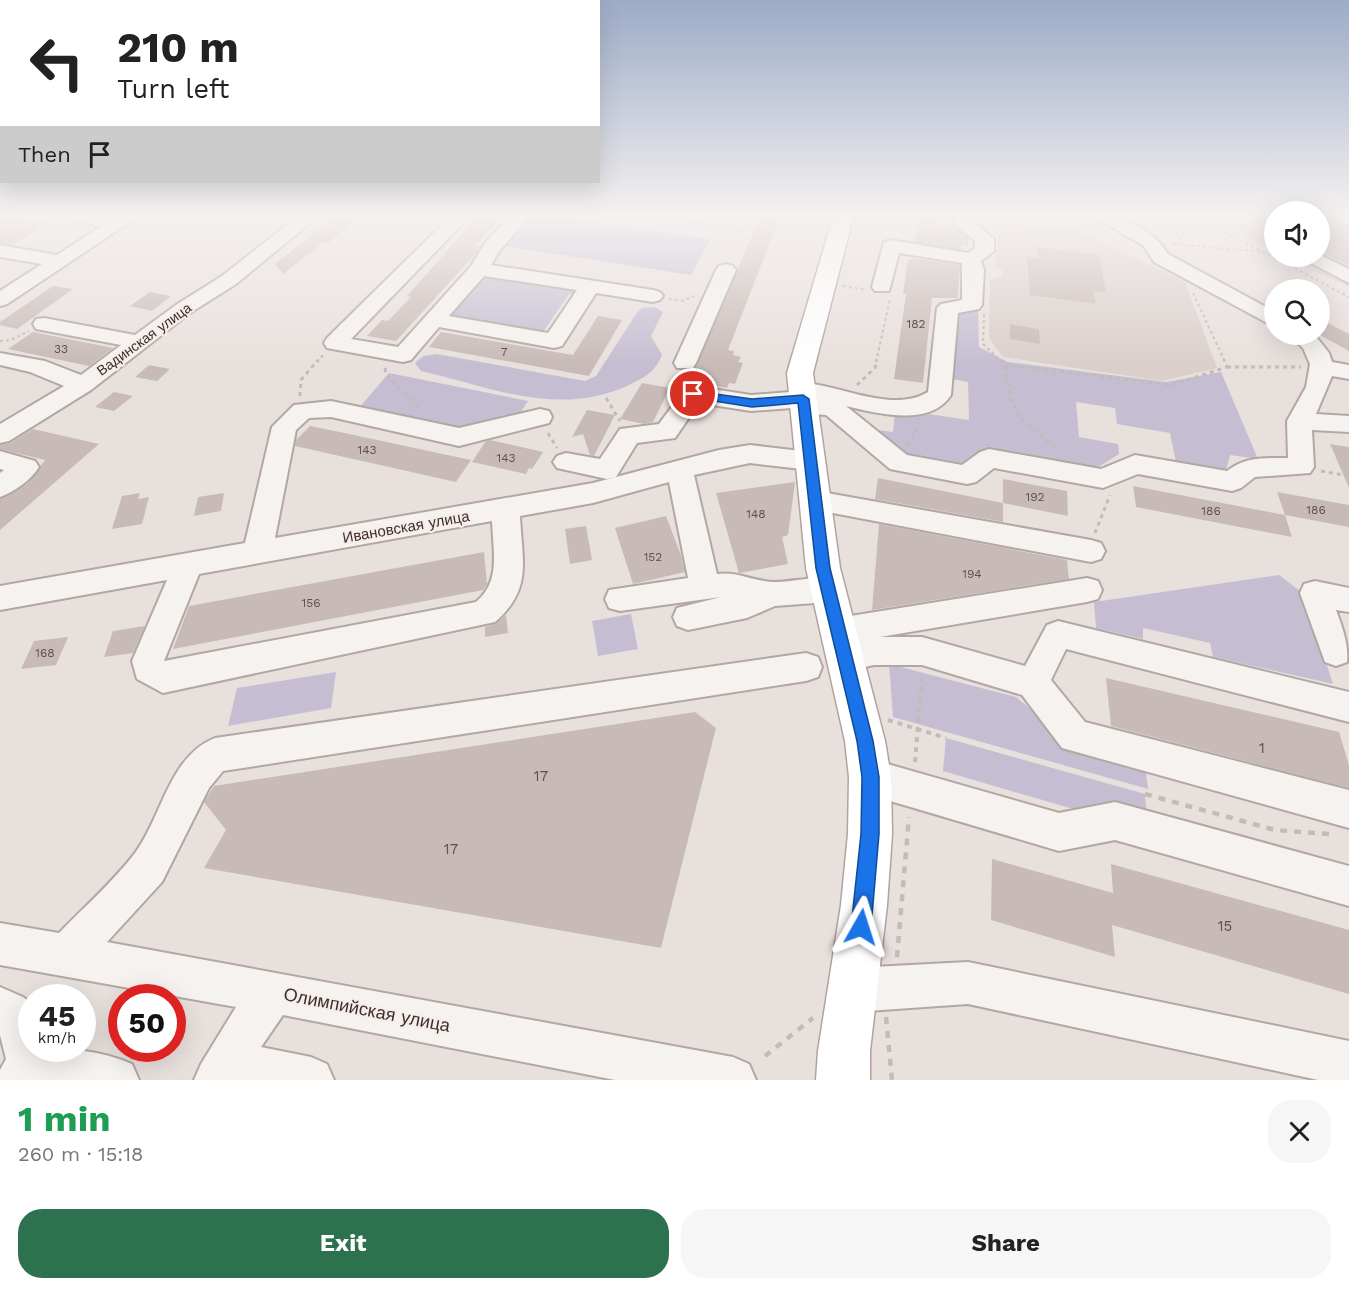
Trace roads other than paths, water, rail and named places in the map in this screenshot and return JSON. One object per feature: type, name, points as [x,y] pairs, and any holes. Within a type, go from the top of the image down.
[{"type":"main road","points":[[830,264],[802,362],[803,399],[810,461],[828,590],[842,644],[891,782],[870,834],[856,998],[844,1052],[843,1080]]},
{"type":"street","points":[[0,300],[55,264]]},
{"type":"street","name":"Вадинская улица","points":[[0,435],[83,384],[183,309],[229,280],[249,264]]},
{"type":"street","points":[[413,264],[335,343],[403,356],[482,264]]},
{"type":"street","points":[[882,287],[887,264]]},
{"type":"street","points":[[566,462],[607,470],[629,435],[666,432],[693,394],[752,403],[846,396],[873,406],[887,408],[930,403],[939,395],[948,308],[972,305],[972,264]]},
{"type":"street","points":[[1172,264],[1264,315]]},
{"type":"street","points":[[1329,267],[1349,277]]},
{"type":"street","points":[[479,269],[654,296]]},
{"type":"street","points":[[685,363],[722,279]]},
{"type":"street","points":[[434,320],[554,341],[590,286]]},
{"type":"street","points":[[44,324],[138,342]]},
{"type":"street","points":[[803,399],[832,407],[898,463],[967,475],[989,458],[1103,479],[1135,464],[1232,481],[1249,468],[1301,467],[1299,421],[1316,397],[1323,367],[1312,345]]},
{"type":"street","points":[[3,350],[83,384]]},
{"type":"street","points":[[1323,367],[1349,372]]},
{"type":"street","points":[[257,554],[284,427],[303,411],[332,410],[459,437],[540,417]]},
{"type":"street","points":[[1299,421],[1349,424]]},
{"type":"street","name":"Ивановская улица","points":[[0,598],[506,510],[593,493],[719,459],[750,454],[810,461]]},
{"type":"street","points":[[0,460],[26,466],[0,487]]},
{"type":"street","points":[[680,469],[705,587]]},
{"type":"street","points":[[827,503],[1091,551]]},
{"type":"street","points":[[188,566],[148,661],[149,669],[163,678],[484,613],[497,602],[508,583],[506,510]]},
{"type":"street","points":[[620,598],[732,584],[771,594],[828,590]]},
{"type":"street","points":[[842,644],[1087,590]]},
{"type":"street","points":[[1336,652],[1315,593],[1349,600]]},
{"type":"street","points":[[688,617],[747,605],[771,594]]},
{"type":"street","points":[[1033,683],[1058,634],[1349,706]]},
{"type":"street","points":[[842,644],[874,651],[922,651],[1033,683],[1074,736],[1344,821]]},
{"type":"street","points":[[67,955],[154,860],[200,768],[215,755],[806,667]]},
{"type":"street","points":[[891,782],[1059,832],[1114,821],[1349,886]]},
{"type":"street","name":"Олимпийская улица","points":[[0,944],[274,992],[684,1075],[749,1068]]},
{"type":"street","points":[[856,998],[968,983],[1349,1064]]},
{"type":"street","points":[[274,992],[255,1016],[222,1071],[312,1080]]},
{"type":"street","points":[[0,1009],[7,1011],[25,1030],[24,1072],[116,1080]]}]
